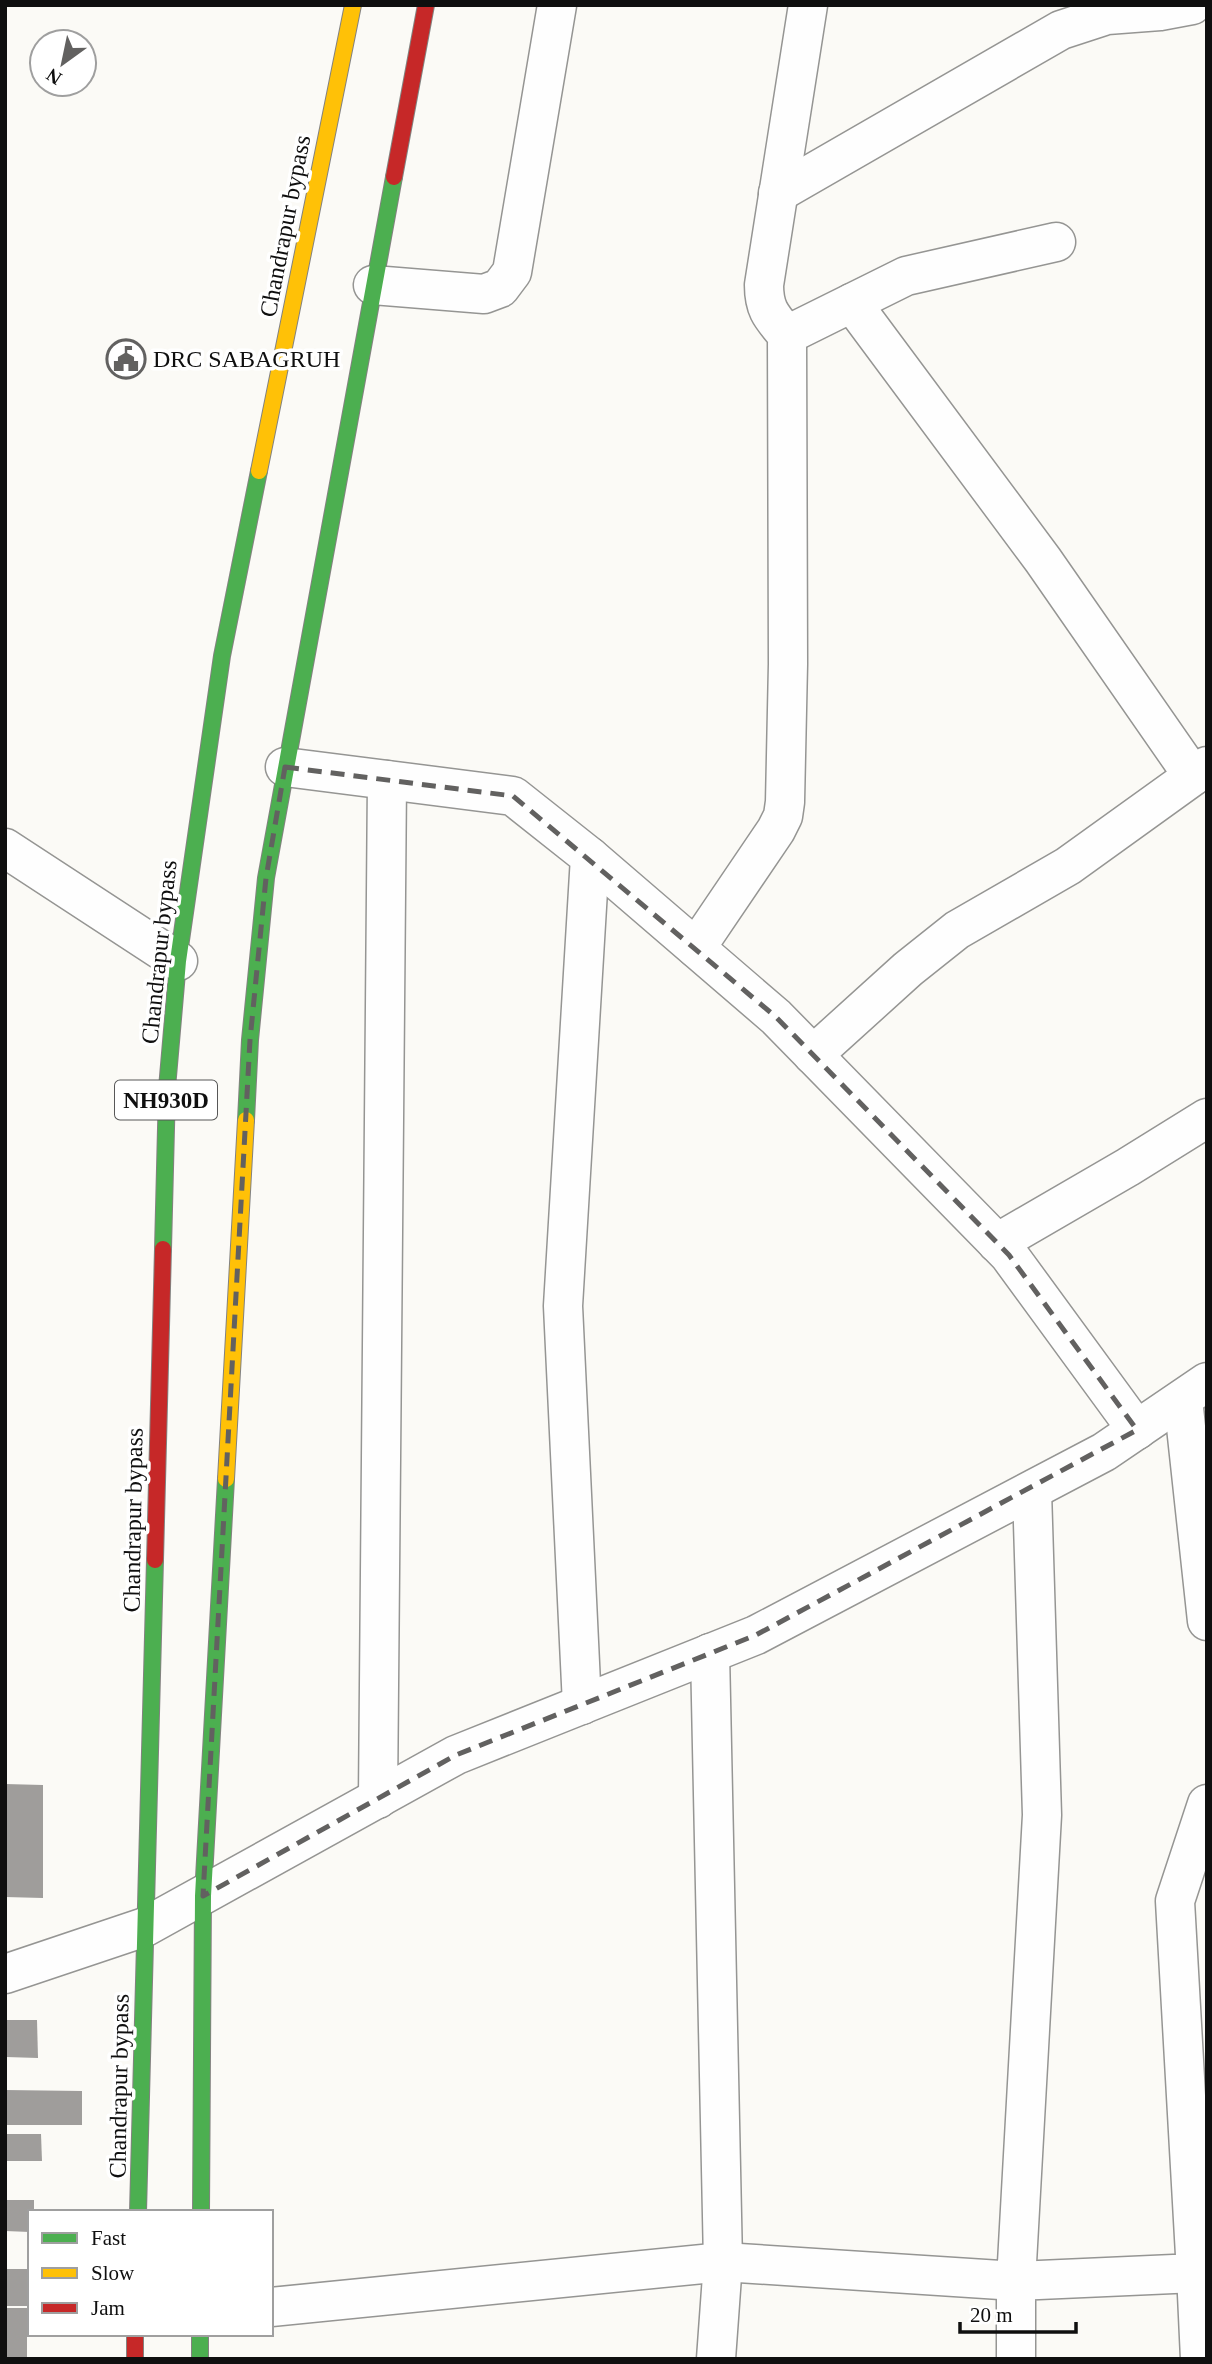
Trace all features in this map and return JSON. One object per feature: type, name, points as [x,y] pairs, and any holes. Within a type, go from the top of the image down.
[{"type":"highway","name":"Chandrapur bypass","points":[[138,2210],[167,1088],[178,961],[222,656],[353,5]]},
{"type":"highway","name":"NH930D","points":[[201,2210],[203,1896],[250,1040],[266,878],[426,5]]},
{"type":"highway","points":[[135,2336],[135,2359]]},
{"type":"highway","points":[[200,2336],[200,2359]]},
{"type":"street","points":[[373,285],[484,294],[500,288],[512,272],[557,5]]},
{"type":"street","points":[[696,948],[776,830],[783,816],[785,802],[788,664],[787,335],[769,313],[764,302],[764,285],[808,5]]},
{"type":"street","points":[[778,193],[1061,30],[1107,15],[1196,15]]},
{"type":"street","points":[[787,335],[920,271],[1056,242]]},
{"type":"street","points":[[813,1055],[908,968],[957,930],[1068,866],[1200,771],[852,303]]},
{"type":"street","points":[[285,767],[513,796],[590,856],[776,1017],[1009,1255],[1137,1430]]},
{"type":"street","points":[[378,1799],[387,780]]},
{"type":"street","points":[[5,848],[178,961]]},
{"type":"street","points":[[582,1705],[563,1306],[590,856]]},
{"type":"street","points":[[997,1243],[1207,1118]]},
{"type":"street","points":[[5,1973],[145,1927],[456,1755],[757,1635],[1104,1452],[1195,1391]]},
{"type":"street","points":[[1195,1391],[1207,1621]]},
{"type":"street","points":[[1016,2359],[1016,2281],[1025,2091],[1042,1815],[1032,1491]]},
{"type":"street","points":[[710,1653],[723,2262],[716,2359]]},
{"type":"street","points":[[1200,2359],[1175,1901],[1207,1804]]},
{"type":"street","points":[[273,2307],[723,2262],[1016,2281],[1196,2273]]},
{"type":"highlighted area","points":[[285,767],[513,796],[776,1017],[1009,1255],[1137,1430],[756,1635],[456,1755],[203,1896],[250,1040],[266,878]]},
{"type":"building","points":[[5,1784],[43,1785],[43,1898],[5,1897]]},
{"type":"building","points":[[6,2020],[37,2020],[38,2058],[6,2057]]},
{"type":"building","points":[[5,2090],[82,2091],[82,2125],[5,2125]]},
{"type":"building","points":[[5,2134],[41,2134],[42,2161],[5,2161]]},
{"type":"building","points":[[5,2200],[34,2200],[34,2210],[28,2210],[28,2232],[5,2231]]},
{"type":"building","points":[[5,2269],[28,2269],[28,2306],[5,2306]]},
{"type":"building","points":[[5,2308],[27,2308],[27,2358],[5,2358]]},
{"type":"traffic: fast","points":[[246,1120],[250,1040],[266,878],[394,177]]},
{"type":"traffic: fast","points":[[163,1249],[167,1088],[178,961],[222,656],[259,471]]},
{"type":"traffic: fast","points":[[201,2210],[203,1896],[226,1479]]},
{"type":"traffic: fast","points":[[138,2210],[155,1560]]},
{"type":"traffic: fast","points":[[200,2336],[200,2359]]},
{"type":"traffic: slow","points":[[259,471],[353,5]]},
{"type":"traffic: slow","points":[[226,1479],[246,1120]]},
{"type":"traffic: jam","points":[[394,177],[426,5]]},
{"type":"traffic: jam","points":[[155,1560],[163,1249]]},
{"type":"traffic: jam","points":[[135,2336],[135,2359]]},
{"type":"place","name":"DRC SABAGRUH","points":[[126,359]]}]
